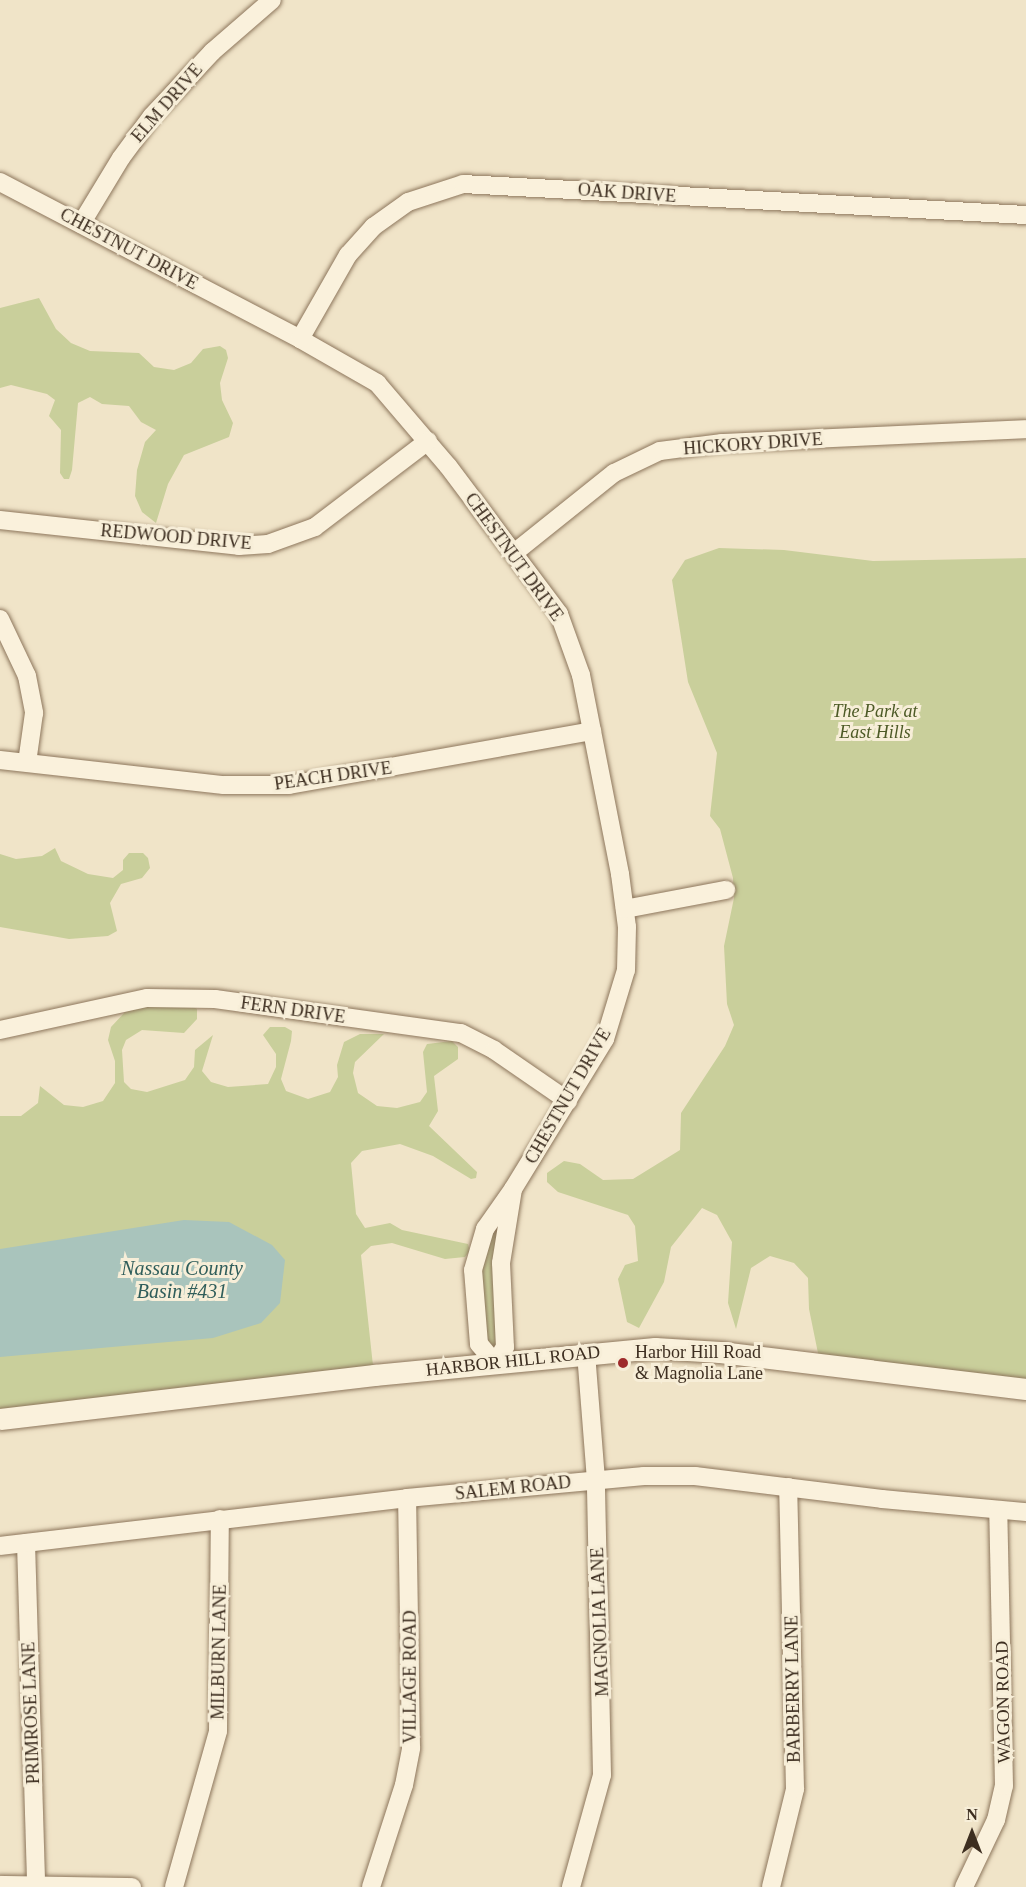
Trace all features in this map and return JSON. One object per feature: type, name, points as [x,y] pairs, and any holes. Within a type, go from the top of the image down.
[{"type":"street","name":"ELM DRIVE","points":[[81,224],[121,158],[152,116],[212,52],[272,0]]},
{"type":"street","name":"CHESTNUT DRIVE","points":[[0,182],[300,339],[377,383],[428,441],[514,553],[545,594],[569,636],[592,731],[625,909],[622,990],[604,1039],[513,1189],[485,1229],[473,1270],[479,1344],[495,1363],[506,1347],[501,1263],[513,1189]]},
{"type":"street","name":"OAK DRIVE","points":[[300,339],[348,255],[373,226],[408,202],[463,184],[1026,215]]},
{"type":"street","name":"HICKORY DRIVE","points":[[514,553],[614,473],[660,451],[722,443],[1026,429]]},
{"type":"street","name":"REDWOOD DRIVE","points":[[0,520],[239,546],[267,544],[315,527],[428,441]]},
{"type":"street","points":[[0,619],[27,676],[34,713],[27,763]]},
{"type":"street","name":"PEACH DRIVE","points":[[0,760],[224,785],[289,785],[592,731]]},
{"type":"street","points":[[625,909],[726,890]]},
{"type":"street","name":"FERN DRIVE","points":[[0,1030],[147,998],[215,999],[461,1033],[494,1050],[568,1101]]},
{"type":"street","name":"HARBOR HILL ROAD","points":[[0,1419],[495,1363],[586,1354],[696,1349],[1026,1389]]},
{"type":"street","name":"MAGNOLIA LANE","points":[[571,1887],[602,1775],[596,1480],[586,1354]]},
{"type":"street","name":"SALEM ROAD","points":[[0,1546],[407,1498],[596,1480],[683,1475],[1026,1512]]},
{"type":"street","name":"BARBERRY LANE","points":[[771,1887],[795,1789],[788,1487]]},
{"type":"street","name":"VILLAGE ROAD","points":[[372,1887],[404,1785],[411,1748],[407,1498]]},
{"type":"street","name":"WAGON ROAD","points":[[964,1887],[992,1830],[1004,1786],[998,1510]]},
{"type":"street","name":"MILBURN LANE","points":[[174,1887],[218,1731],[220,1519]]},
{"type":"street","name":"PRIMROSE LANE","points":[[26,1543],[36,1884]]},
{"type":"street","points":[[0,1884],[132,1887]]},
{"type":"green space","points":[[39,298],[56,329],[71,343],[90,351],[139,353],[154,367],[174,370],[191,363],[203,349],[220,346],[226,350],[228,358],[220,383],[222,400],[233,423],[229,437],[184,455],[168,484],[156,523],[142,512],[135,496],[137,470],[145,442],[156,430],[141,422],[129,406],[102,404],[90,397],[78,403],[72,470],[69,479],[64,479],[60,473],[61,430],[49,416],[55,400],[47,394],[11,385],[0,388],[0,308]]},
{"type":"green space","name":"The Park at East Hills","points":[[719,548],[784,550],[873,561],[1026,558],[1026,1389],[820,1363],[809,1309],[808,1278],[794,1263],[770,1256],[751,1268],[736,1329],[728,1303],[732,1242],[717,1215],[702,1208],[671,1247],[664,1282],[639,1328],[627,1322],[618,1279],[625,1265],[638,1261],[635,1226],[628,1215],[558,1192],[547,1182],[547,1173],[564,1161],[580,1164],[603,1180],[633,1179],[680,1150],[681,1113],[725,1046],[734,1025],[727,1004],[724,946],[734,898],[733,878],[720,829],[710,816],[717,753],[688,682],[672,580],[685,560]]},
{"type":"green space","points":[[55,848],[61,861],[88,874],[113,878],[123,870],[123,860],[129,853],[143,853],[148,858],[150,868],[142,878],[121,884],[110,903],[117,931],[108,936],[69,939],[0,927],[0,854],[16,859],[42,856]]},
{"type":"green space","points":[[150,1002],[189,1004],[197,1009],[197,1019],[184,1033],[142,1030],[126,1040],[122,1050],[124,1082],[131,1089],[147,1092],[185,1080],[194,1067],[195,1050],[213,1035],[202,1071],[211,1082],[228,1087],[268,1084],[276,1067],[276,1054],[263,1035],[270,1027],[285,1027],[292,1031],[281,1079],[286,1091],[308,1099],[330,1092],[338,1077],[337,1065],[344,1042],[360,1034],[384,1034],[355,1062],[353,1073],[358,1093],[377,1106],[397,1108],[420,1102],[427,1092],[423,1052],[427,1044],[452,1041],[458,1047],[458,1059],[434,1076],[438,1111],[429,1126],[477,1172],[476,1178],[471,1179],[433,1156],[400,1144],[362,1151],[351,1163],[356,1214],[365,1228],[390,1223],[402,1230],[468,1244],[470,1251],[465,1257],[445,1259],[392,1243],[371,1246],[361,1255],[374,1375],[0,1418],[0,1116],[21,1116],[38,1103],[40,1086],[64,1105],[83,1107],[103,1101],[115,1083],[115,1061],[108,1040],[111,1027],[125,1012]]},
{"type":"green space","points":[[513,1189],[495,1363],[479,1344],[473,1270]]},
{"type":"water","name":"Nassau County Basin #431","points":[[184,1220],[229,1222],[272,1245],[285,1260],[280,1303],[261,1323],[213,1338],[0,1357],[0,1249]]},
{"type":"place","name":"Harbor Hill Road & Magnolia Lane","points":[[623,1363]]}]
